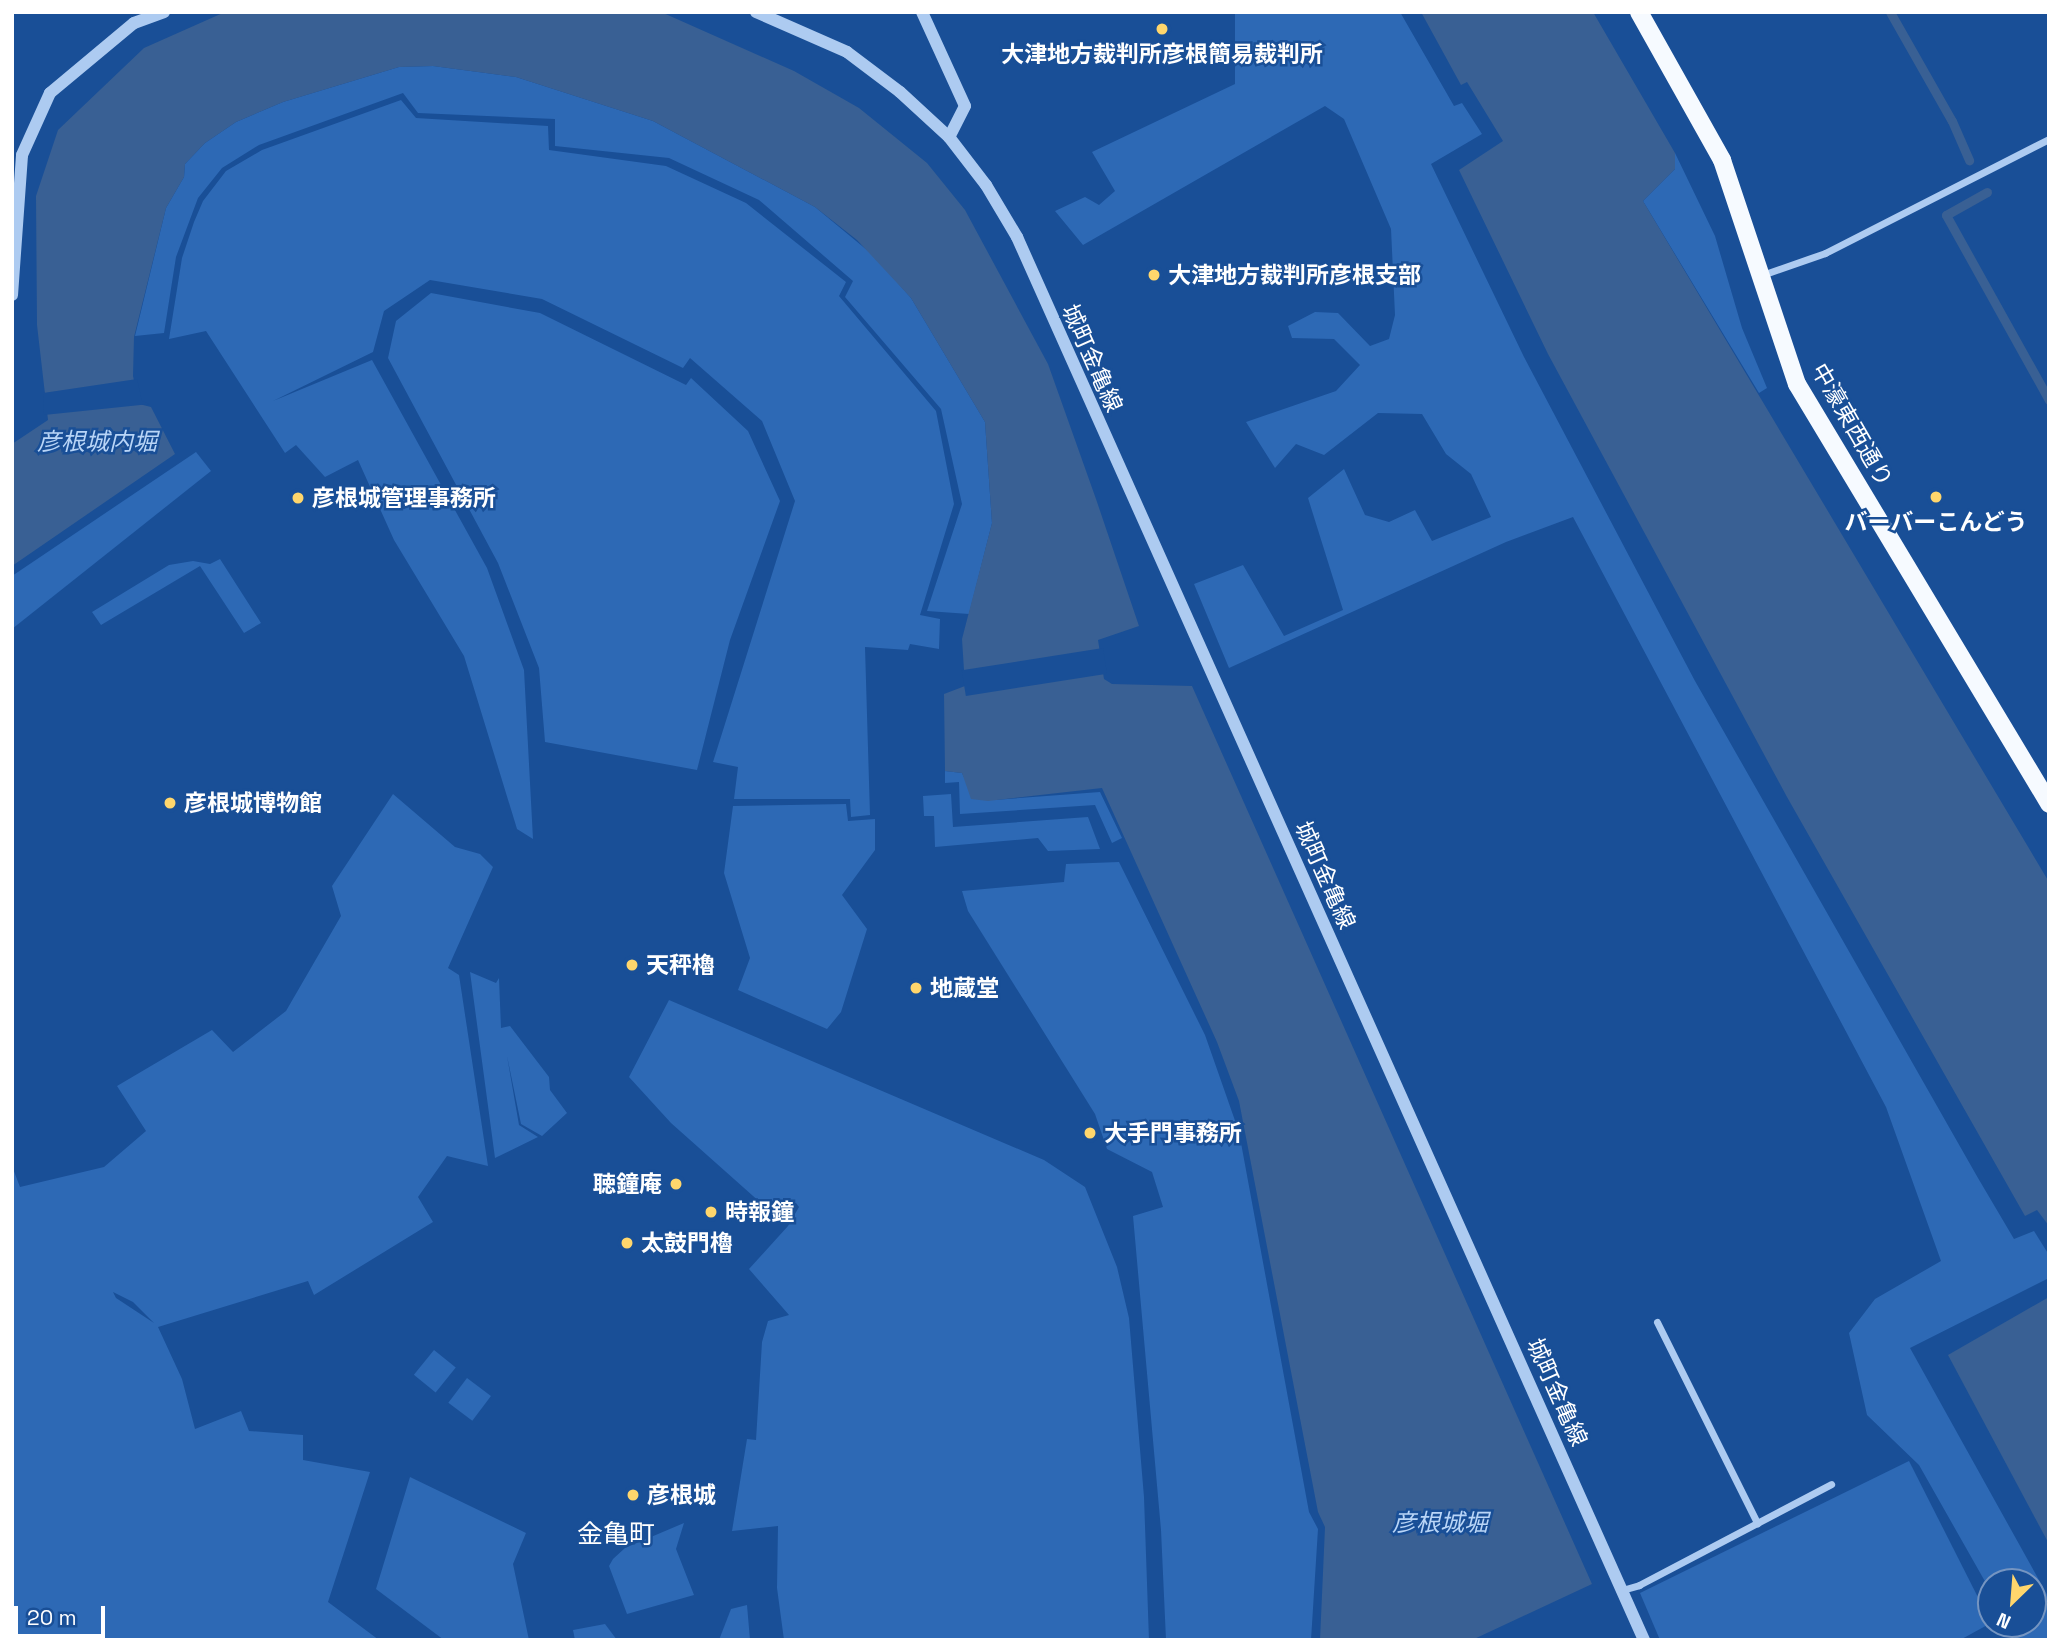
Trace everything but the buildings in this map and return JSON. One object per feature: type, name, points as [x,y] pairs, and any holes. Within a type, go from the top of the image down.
[{"type":"main road","name":"中濠東西通り","points":[[1639,12],[1722,160],[1797,384],[2049,804]]},
{"type":"street","points":[[12,295],[22,155],[50,93],[134,23],[164,12]]},
{"type":"street","name":"城町金亀線","points":[[756,12],[847,52],[900,92],[949,137],[986,185],[1017,237],[1644,1640]]},
{"type":"street","points":[[922,12],[965,106],[949,137]]},
{"type":"street","points":[[1759,276],[1825,253],[2049,139]]},
{"type":"street","points":[[1657,1322],[1757,1523]]},
{"type":"street","points":[[1622,1590],[1639,1585],[1831,1484]]},
{"type":"shaded area","points":[[1235,12],[1400,12],[1454,106],[1462,103],[1482,134],[1431,164],[1524,357],[1695,681],[1978,1178],[2014,1239],[2034,1231],[2049,1255],[2049,1278],[1910,1348],[2032,1568],[1977,1568],[1919,1465],[1867,1415],[1849,1333],[1875,1299],[1941,1261],[1886,1107],[1573,517],[1506,542],[1229,668],[1194,584],[1243,565],[1284,636],[1343,610],[1308,498],[1344,469],[1365,515],[1389,522],[1415,510],[1432,541],[1491,517],[1471,474],[1446,454],[1422,414],[1378,413],[1324,455],[1296,444],[1275,468],[1246,422],[1336,391],[1360,365],[1334,339],[1292,338],[1288,326],[1315,312],[1338,313],[1370,346],[1389,339],[1395,315],[1391,229],[1344,119],[1325,106],[1083,245],[1055,211],[1085,197],[1099,205],[1115,191],[1092,152],[1235,84]]},
{"type":"shaded area","points":[[433,66],[516,77],[653,121],[815,207],[873,255],[911,298],[985,422],[992,523],[969,614],[927,611],[962,504],[941,409],[845,297],[853,281],[759,200],[669,158],[555,146],[555,119],[418,113],[403,93],[259,145],[222,168],[198,198],[176,257],[164,333],[135,336],[166,208],[184,177],[185,164],[205,143],[236,122],[283,102],[399,67]]},
{"type":"shaded area","points":[[401,100],[416,118],[548,126],[549,150],[666,166],[746,203],[846,282],[839,296],[936,411],[954,504],[920,615],[940,619],[939,649],[910,644],[908,650],[865,647],[870,815],[851,817],[850,799],[734,799],[738,767],[713,762],[795,501],[762,421],[690,358],[683,368],[542,299],[430,280],[384,311],[373,352],[273,401],[372,360],[487,568],[524,670],[533,839],[517,829],[464,656],[394,540],[358,460],[325,477],[296,445],[285,453],[206,331],[169,339],[182,258],[194,222],[203,201],[226,171],[262,150]]},
{"type":"shaded area","points":[[1675,153],[1715,236],[1742,328],[1767,388],[1759,393],[1643,201],[1675,169]]},
{"type":"shaded area","points":[[431,293],[540,313],[686,385],[691,378],[748,431],[780,501],[730,640],[697,770],[545,742],[539,668],[498,563],[388,358],[396,321]]},
{"type":"shaded area","points":[[196,452],[211,471],[12,629],[12,576]]},
{"type":"shaded area","points":[[220,559],[261,623],[244,633],[200,566],[101,625],[92,612],[169,565],[193,561],[210,564]]},
{"type":"shaded area","points":[[945,771],[962,773],[971,792],[994,800],[1100,792],[1122,838],[1112,843],[1095,805],[960,814],[959,782],[945,783]]},
{"type":"shaded area","points":[[393,794],[455,847],[480,854],[493,867],[448,968],[459,975],[488,1166],[447,1156],[418,1197],[433,1222],[314,1295],[308,1281],[158,1327],[182,1379],[195,1429],[241,1411],[249,1431],[303,1435],[303,1460],[370,1472],[328,1602],[379,1640],[12,1640],[12,1166],[20,1187],[104,1167],[146,1131],[117,1086],[212,1030],[233,1052],[286,1011],[341,916],[332,886]],"holes":[[[113,1292],[133,1302],[154,1323],[116,1298]]]},
{"type":"shaded area","points":[[951,794],[953,827],[1088,817],[1100,849],[1048,851],[1038,838],[935,847],[934,816],[924,816],[923,796]]},
{"type":"shaded area","points":[[846,804],[848,821],[875,819],[875,850],[842,895],[867,929],[841,1012],[827,1029],[738,990],[750,958],[724,873],[733,806]]},
{"type":"shaded area","points":[[1119,862],[1205,1035],[1239,1132],[1309,1512],[1318,1529],[1311,1640],[1166,1640],[1161,1530],[1133,1216],[1163,1207],[1152,1172],[1107,1149],[1095,1114],[968,911],[962,891],[1064,882],[1066,864]]},
{"type":"shaded area","points":[[470,972],[496,983],[499,978],[501,1028],[510,1026],[549,1077],[550,1090],[567,1113],[542,1136],[521,1124],[507,1056],[519,1125],[538,1137],[495,1158]]},
{"type":"shaded area","points":[[669,1000],[1044,1160],[1085,1187],[1117,1267],[1129,1318],[1144,1497],[1149,1640],[784,1640],[777,1588],[778,1526],[732,1531],[747,1439],[756,1440],[762,1342],[768,1321],[789,1315],[749,1269],[788,1226],[799,1207],[796,1203],[779,1219],[671,1123],[629,1077]]},
{"type":"shaded area","points":[[434,1350],[456,1368],[436,1392],[414,1375]]},
{"type":"shaded area","points":[[467,1378],[491,1396],[472,1421],[448,1403]]},
{"type":"shaded area","points":[[1909,1461],[1977,1595],[1977,1631],[1960,1640],[1660,1640],[1640,1593]]},
{"type":"shaded area","points":[[410,1477],[526,1533],[513,1564],[529,1640],[444,1640],[376,1589]]},
{"type":"shaded area","points":[[684,1523],[676,1549],[694,1595],[627,1614],[609,1566],[613,1559],[625,1548]]},
{"type":"shaded area","points":[[2047,1594],[2049,1640],[2015,1638],[2047,1638]]},
{"type":"shaded area","points":[[747,1605],[750,1640],[719,1640],[731,1609]]},
{"type":"shaded area","points":[[605,1624],[617,1640],[575,1640],[573,1630]]},
{"type":"water","name":"彦根城堀","points":[[225,12],[661,12],[794,71],[859,108],[927,163],[965,210],[1048,364],[1096,499],[1139,626],[1098,640],[1104,679],[1112,684],[1192,686],[1592,1584],[1472,1640],[1320,1640],[1325,1527],[1318,1512],[1239,1101],[1217,1042],[1102,788],[988,801],[971,799],[962,773],[945,771],[944,694],[965,686],[962,639],[992,523],[985,422],[911,298],[857,240],[815,207],[653,121],[516,77],[433,66],[399,67],[283,102],[236,122],[205,143],[185,164],[184,177],[166,208],[134,337],[133,376],[139,404],[151,407],[175,454],[12,566],[12,444],[48,420],[37,325],[36,196],[58,130],[144,48]]},
{"type":"water","points":[[1421,12],[1593,12],[1675,153],[1675,169],[1643,201],[2049,882],[2049,1226],[2037,1210],[2025,1216],[1787,797],[1548,354],[1459,170],[1503,141],[1467,82],[1461,85]]},
{"type":"water","points":[[2049,1297],[2049,1544],[1948,1355]]},
{"type":"pier","points":[[137,379],[142,401],[150,404],[44,415],[43,393]]},
{"type":"pier","points":[[1103,648],[1107,674],[966,696],[962,670]]},
{"type":"waterway","points":[[1890,12],[1952,121],[1969,160]]},
{"type":"waterway","points":[[1987,192],[1946,215],[2049,400]]},
{"type":"place","name":"大津地方裁判所彦根簡易裁判所","points":[[1162,29]]},
{"type":"place","name":"大津地方裁判所彦根支部","points":[[1154,275]]},
{"type":"place","name":"バーバーこんどう","points":[[1936,497]]},
{"type":"place","name":"彦根城管理事務所","points":[[298,498]]},
{"type":"place","name":"彦根城博物館","points":[[170,803]]},
{"type":"place","name":"天秤櫓","points":[[632,965]]},
{"type":"place","name":"地蔵堂","points":[[916,988]]},
{"type":"place","name":"大手門事務所","points":[[1090,1133]]},
{"type":"place","name":"聴鐘庵","points":[[676,1184]]},
{"type":"place","name":"時報鐘","points":[[711,1212]]},
{"type":"place","name":"太鼓門櫓","points":[[627,1243]]},
{"type":"place","name":"彦根城","points":[[633,1495]]},
{"type":"district","name":"金亀町","points":[[616,1535]]},
{"type":"water label","name":"彦根城内堀","points":[[97,442]]}]
